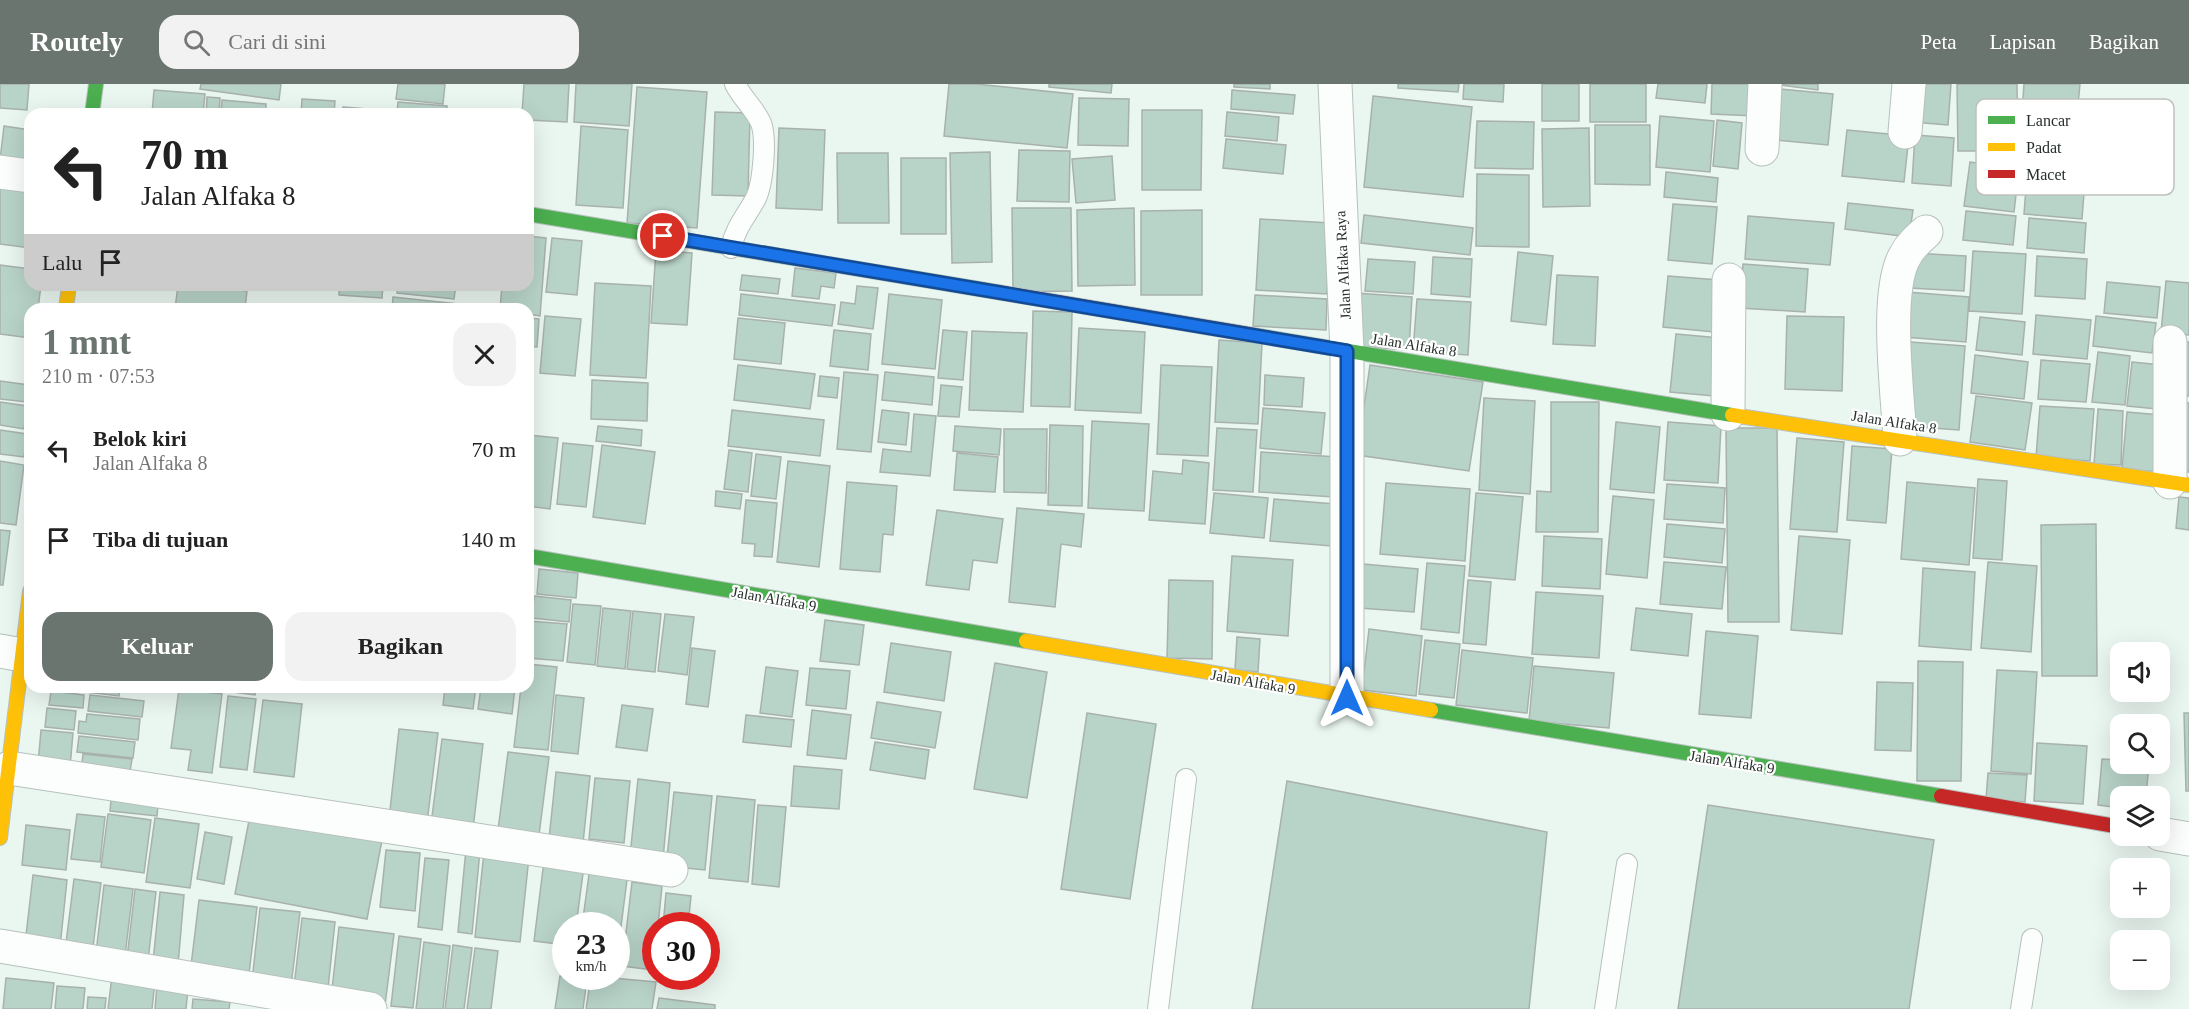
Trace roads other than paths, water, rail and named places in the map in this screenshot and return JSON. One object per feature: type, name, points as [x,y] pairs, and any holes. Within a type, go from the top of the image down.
[{"type":"street","points":[[93,108],[96,84]]},
{"type":"street","name":"Jalan Alfaka Raya","points":[[1335,84],[1347,351],[1347,698]]},
{"type":"street","points":[[1762,149],[1765,84]]},
{"type":"street","points":[[1905,132],[1910,84]]},
{"type":"street","points":[[0,172],[24,175]]},
{"type":"street","name":"Jalan Alfaka 8","points":[[534,215],[1728,414],[2179,483]]},
{"type":"street","points":[[1900,440],[1894,308],[1898,276],[1904,257],[1914,242],[1926,232]]},
{"type":"street","points":[[1728,414],[1729,280]]},
{"type":"street","points":[[2169,342],[2179,483]]},
{"type":"street","name":"Jalan Alfaka 9","points":[[534,557],[1347,698],[2110,825]]},
{"type":"street","points":[[0,838],[9,768],[11,653],[24,611]]},
{"type":"street","points":[[9,768],[671,870]]},
{"type":"street","points":[[2170,836],[2189,839]]},
{"type":"street","points":[[0,946],[370,1009]]},
{"type":"lane","points":[[731,248],[733,234],[757,196],[762,175],[763,144],[762,126],[735,84]]},
{"type":"lane","points":[[1158,1009],[1186,779]]},
{"type":"lane","points":[[1605,1009],[1627,864]]},
{"type":"lane","points":[[2021,1009],[2032,939]]}]
